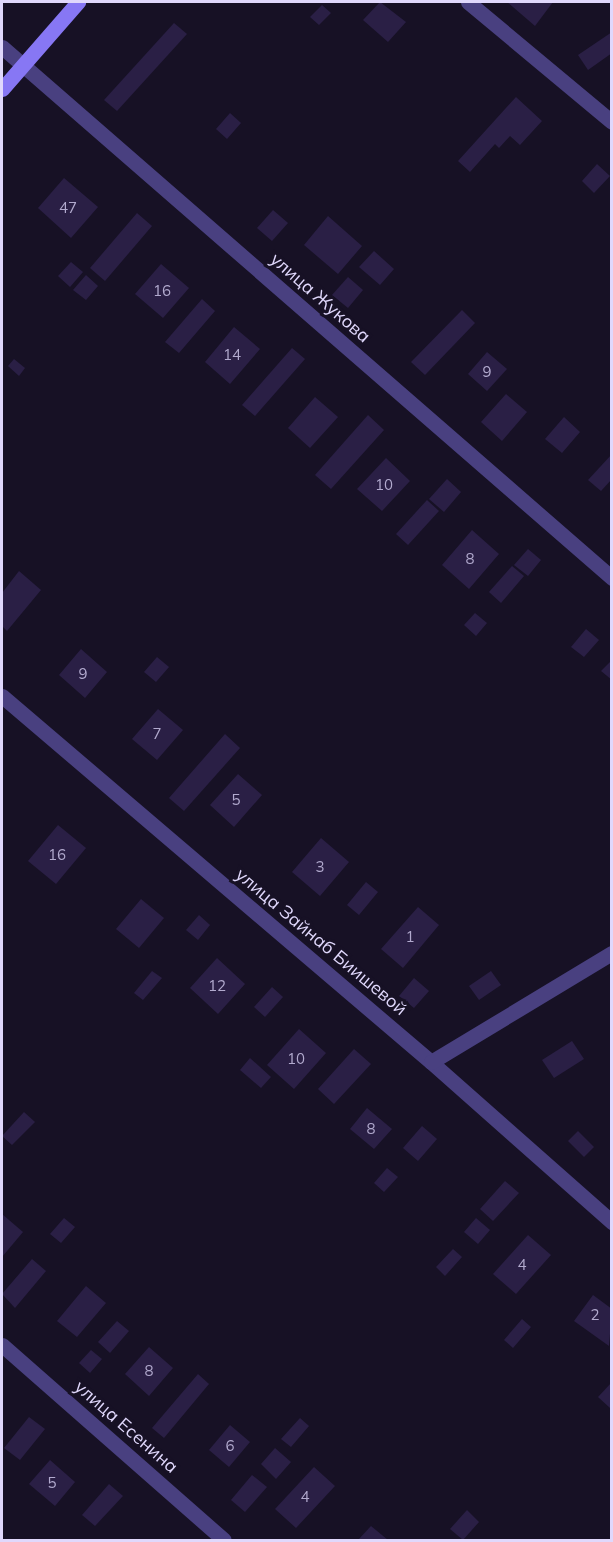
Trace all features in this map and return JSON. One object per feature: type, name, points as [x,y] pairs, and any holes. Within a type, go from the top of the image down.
[{"type":"main road","points":[[2,89],[78,2]]},
{"type":"street","points":[[468,2],[612,122]]},
{"type":"street","name":"улица Жукова","points":[[2,47],[612,578]]},
{"type":"street","name":"улица Зайнаб Биишевой","points":[[2,696],[431,1062],[612,1222]]},
{"type":"street","points":[[431,1062],[612,953]]},
{"type":"street","name":"улица Есенина","points":[[2,1345],[225,1540]]},
{"type":"building","points":[[380,2],[406,22],[388,42],[363,20]]},
{"type":"building","points":[[507,2],[553,2],[535,26]]},
{"type":"building","points":[[322,5],[331,13],[319,25],[310,17]]},
{"type":"building","points":[[174,23],[187,34],[117,111],[104,100]]},
{"type":"building","points":[[612,32],[612,53],[588,70],[578,55]]},
{"type":"building","points":[[516,97],[542,121],[520,145],[510,136],[499,148],[495,144],[470,172],[458,161]]},
{"type":"building","points":[[230,113],[241,123],[227,139],[216,129]]},
{"type":"building","points":[[597,164],[610,176],[594,193],[582,181]]},
{"type":"building","points":[[64,178],[98,207],[71,238],[38,208]]},
{"type":"building","points":[[273,210],[288,223],[272,241],[257,228]]},
{"type":"building","points":[[137,213],[152,226],[105,281],[90,268]]},
{"type":"building","points":[[328,216],[362,246],[338,274],[304,245]]},
{"type":"building","points":[[374,251],[394,269],[380,285],[359,267]]},
{"type":"building","points":[[71,262],[83,272],[70,287],[58,276]]},
{"type":"building","points":[[161,264],[189,288],[163,318],[135,294]]},
{"type":"building","points":[[86,275],[98,286],[86,300],[73,290]]},
{"type":"building","points":[[348,277],[363,290],[348,308],[332,295]]},
{"type":"building","points":[[202,299],[215,311],[179,353],[165,342]]},
{"type":"building","points":[[462,310],[475,323],[425,375],[411,362]]},
{"type":"building","points":[[234,327],[260,349],[230,384],[205,362]]},
{"type":"building","points":[[292,348],[305,359],[255,416],[242,405]]},
{"type":"building","points":[[487,352],[507,369],[487,391],[468,374]]},
{"type":"building","points":[[14,359],[25,368],[19,376],[8,366]]},
{"type":"building","points":[[506,394],[527,412],[502,441],[481,422]]},
{"type":"building","points":[[315,397],[338,417],[310,448],[288,428]]},
{"type":"building","points":[[368,415],[384,430],[331,489],[315,475]]},
{"type":"building","points":[[564,417],[580,432],[562,453],[545,439]]},
{"type":"building","points":[[612,454],[612,479],[601,491],[588,480]]},
{"type":"building","points":[[386,458],[410,481],[382,511],[357,489]]},
{"type":"building","points":[[447,479],[461,492],[444,512],[429,499]]},
{"type":"building","points":[[427,500],[439,511],[408,545],[396,534]]},
{"type":"building","points":[[472,530],[499,554],[469,589],[442,565]]},
{"type":"building","points":[[528,549],[541,560],[528,576],[514,565]]},
{"type":"building","points":[[512,566],[524,576],[501,603],[489,592]]},
{"type":"building","points":[[19,571],[41,590],[7,631],[2,626],[2,593]]},
{"type":"building","points":[[475,613],[487,623],[476,636],[464,625]]},
{"type":"building","points":[[586,629],[599,640],[584,657],[571,647]]},
{"type":"building","points":[[81,649],[107,672],[85,698],[59,675]]},
{"type":"building","points":[[157,657],[169,667],[156,682],[144,672]]},
{"type":"building","points":[[612,660],[612,680],[601,671]]},
{"type":"building","points":[[158,709],[183,730],[157,760],[132,739]]},
{"type":"building","points":[[225,734],[240,748],[184,811],[169,798]]},
{"type":"building","points":[[238,774],[262,795],[234,827],[210,805]]},
{"type":"building","points":[[58,825],[86,848],[56,884],[28,861]]},
{"type":"building","points":[[321,838],[349,862],[320,896],[292,872]]},
{"type":"building","points":[[366,882],[378,892],[359,915],[347,905]]},
{"type":"building","points":[[141,899],[164,918],[139,948],[116,929]]},
{"type":"building","points":[[418,907],[439,925],[403,968],[381,949]]},
{"type":"building","points":[[199,915],[210,925],[198,940],[186,930]]},
{"type":"building","points":[[217,958],[245,984],[218,1014],[190,988]]},
{"type":"building","points":[[152,971],[162,978],[143,1000],[134,993]]},
{"type":"building","points":[[491,971],[501,985],[479,1000],[469,986]]},
{"type":"building","points":[[414,978],[429,991],[414,1008],[399,996]]},
{"type":"building","points":[[272,987],[283,997],[265,1017],[254,1007]]},
{"type":"building","points":[[299,1029],[326,1053],[294,1089],[267,1065]]},
{"type":"building","points":[[572,1041],[584,1059],[554,1078],[542,1060]]},
{"type":"building","points":[[354,1049],[371,1064],[334,1104],[318,1089]]},
{"type":"building","points":[[250,1058],[271,1077],[261,1088],[240,1070]]},
{"type":"building","points":[[367,1108],[392,1129],[374,1149],[350,1129]]},
{"type":"building","points":[[24,1112],[35,1122],[12,1145],[2,1136]]},
{"type":"building","points":[[422,1126],[437,1139],[418,1161],[403,1148]]},
{"type":"building","points":[[578,1131],[594,1147],[584,1157],[568,1141]]},
{"type":"building","points":[[387,1168],[398,1177],[384,1192],[374,1183]]},
{"type":"building","points":[[505,1181],[519,1193],[493,1221],[480,1209]]},
{"type":"building","points":[[2,1214],[23,1232],[2,1257]]},
{"type":"building","points":[[64,1218],[75,1227],[61,1243],[50,1234]]},
{"type":"building","points":[[476,1218],[490,1230],[478,1244],[464,1232]]},
{"type":"building","points":[[528,1235],[551,1255],[516,1294],[493,1274]]},
{"type":"building","points":[[453,1249],[462,1257],[445,1276],[436,1267]]},
{"type":"building","points":[[32,1259],[46,1271],[15,1308],[2,1294]]},
{"type":"building","points":[[86,1286],[106,1303],[77,1337],[57,1321]]},
{"type":"building","points":[[593,1295],[612,1309],[609,1346],[574,1321]]},
{"type":"building","points":[[522,1319],[531,1327],[513,1348],[504,1340]]},
{"type":"building","points":[[117,1321],[129,1331],[110,1353],[98,1342]]},
{"type":"building","points":[[149,1347],[173,1368],[149,1396],[125,1374]]},
{"type":"building","points":[[91,1350],[102,1359],[90,1373],[79,1363]]},
{"type":"building","points":[[198,1374],[209,1384],[164,1438],[152,1428]]},
{"type":"building","points":[[612,1382],[612,1407],[610,1408],[598,1397]]},
{"type":"building","points":[[29,1417],[45,1429],[20,1460],[4,1448]]},
{"type":"building","points":[[300,1418],[309,1426],[291,1447],[281,1439]]},
{"type":"building","points":[[230,1425],[250,1442],[229,1467],[209,1450]]},
{"type":"building","points":[[275,1448],[291,1462],[276,1479],[261,1464]]},
{"type":"building","points":[[50,1460],[75,1482],[55,1506],[29,1484]]},
{"type":"building","points":[[314,1467],[335,1486],[296,1528],[275,1509]]},
{"type":"building","points":[[252,1475],[267,1487],[245,1512],[231,1500]]},
{"type":"building","points":[[109,1484],[123,1496],[95,1526],[82,1515]]},
{"type":"building","points":[[467,1510],[479,1522],[463,1540],[450,1529]]},
{"type":"building","points":[[371,1526],[388,1540],[358,1540]]}]
